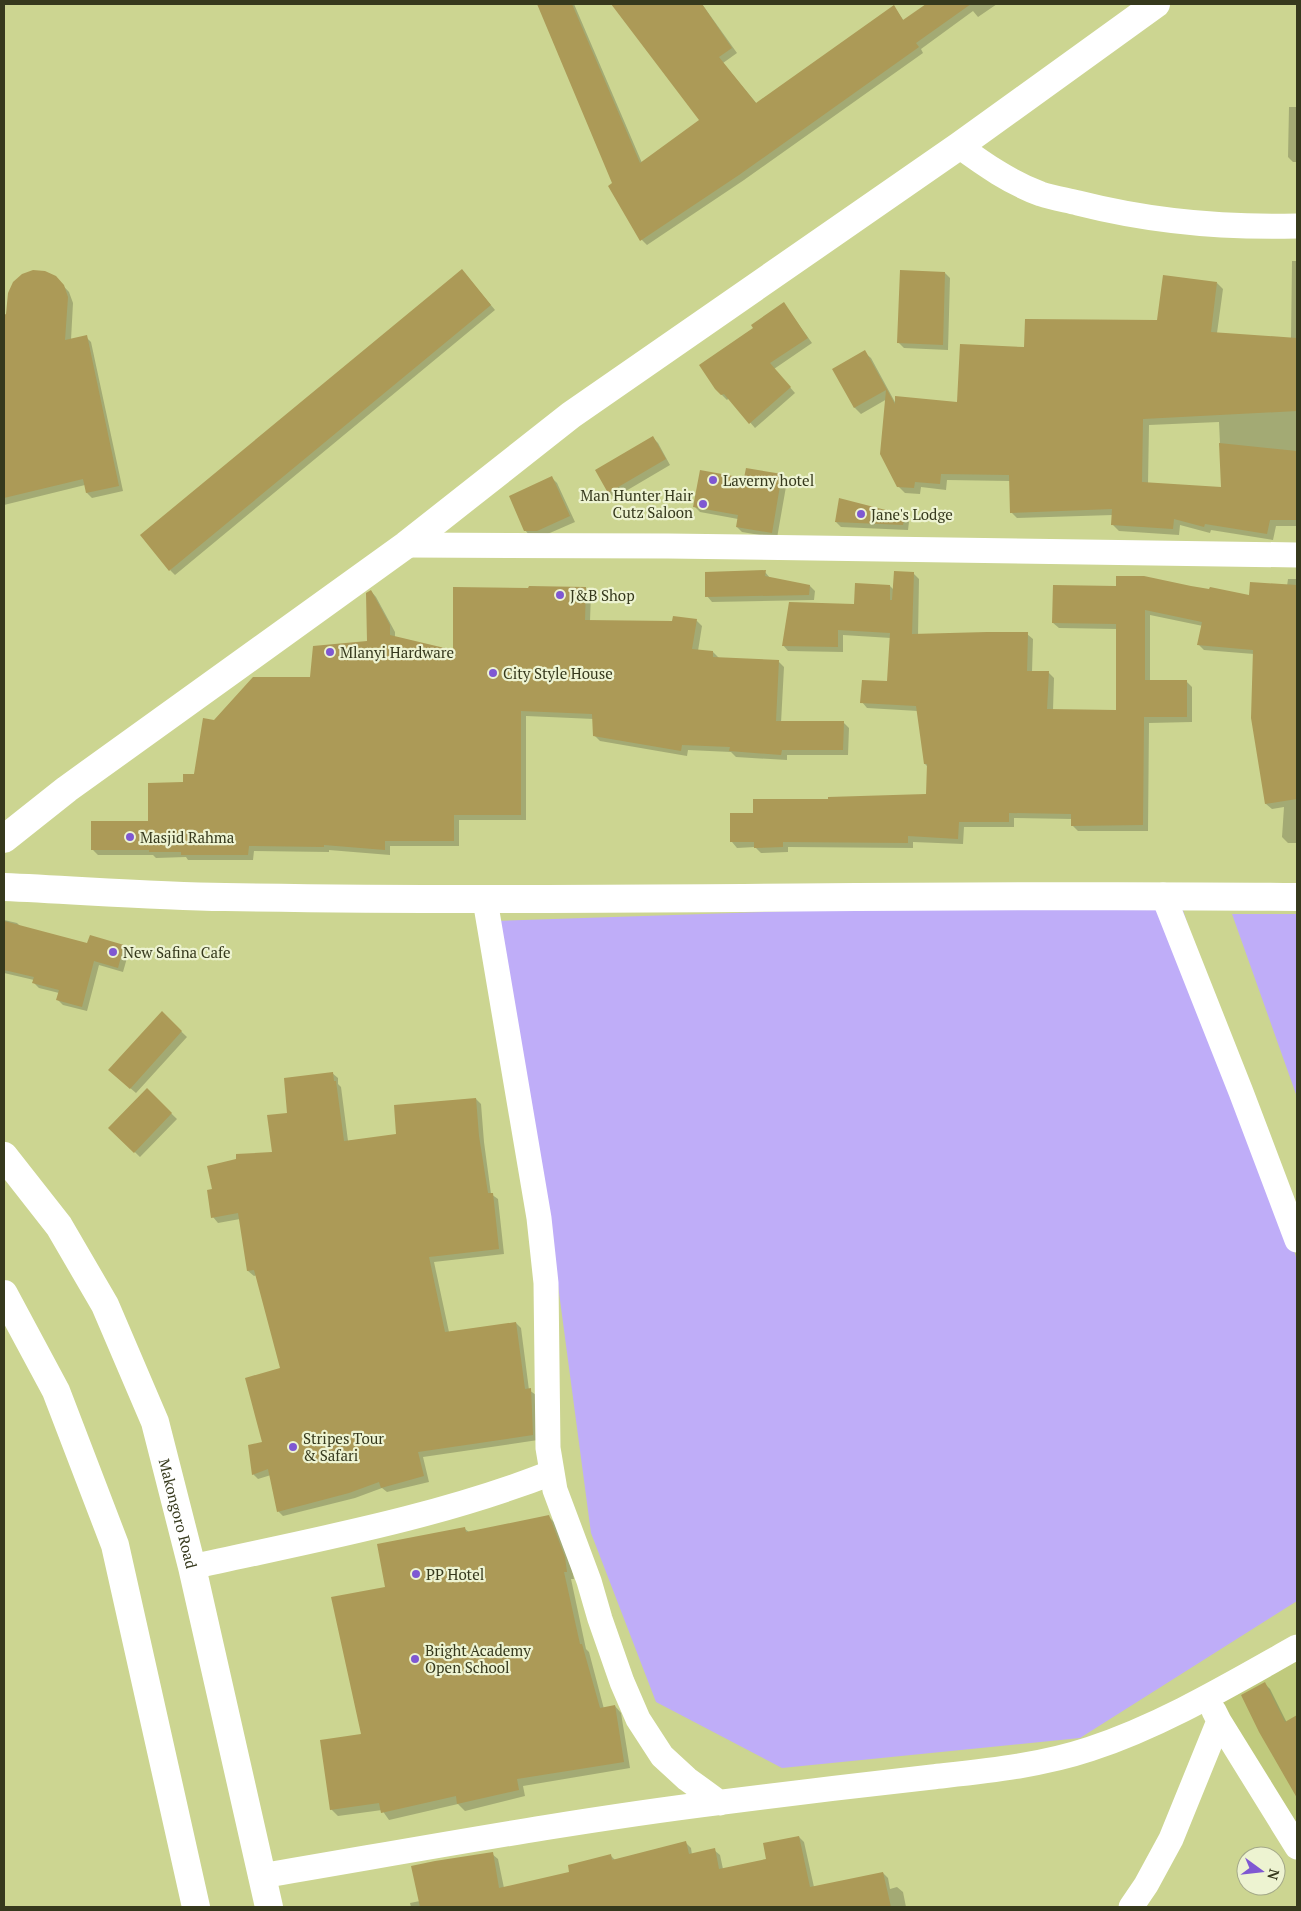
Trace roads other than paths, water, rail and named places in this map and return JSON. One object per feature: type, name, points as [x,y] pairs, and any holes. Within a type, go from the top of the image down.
[{"type":"street","points":[[4,839],[75,783],[406,545],[571,415],[959,146],[1156,4]]},
{"type":"street","points":[[959,146],[994,172],[1040,193],[1112,212],[1190,223],[1274,227],[1297,226]]},
{"type":"street","points":[[406,545],[668,546],[1297,554]]},
{"type":"street","points":[[4,887],[221,897],[484,900],[1163,895],[1297,897]]},
{"type":"street","points":[[1163,895],[1297,1240]]},
{"type":"street","points":[[484,900],[539,1218],[546,1283],[548,1422],[551,1473],[555,1490],[589,1581],[622,1682],[638,1719],[662,1756],[687,1779],[720,1803]]},
{"type":"street","name":"Makongoro Road","points":[[4,1156],[59,1226],[105,1305],[155,1422],[192,1567],[269,1907]]},
{"type":"street","points":[[4,1294],[56,1391],[115,1545],[196,1907]]},
{"type":"street","points":[[192,1567],[458,1505],[504,1491],[551,1473]]},
{"type":"street","points":[[261,1876],[516,1833],[720,1803],[986,1771],[1057,1758],[1091,1749],[1119,1738],[1209,1698],[1297,1647]]},
{"type":"street","points":[[1209,1698],[1219,1721],[1297,1848]]},
{"type":"street","points":[[1131,1907],[1146,1885],[1171,1839],[1219,1721]]},
{"type":"place","name":"Laverny hotel","points":[[713,480]]},
{"type":"place","name":"Man Hunter Hair Cutz Saloon","points":[[703,504]]},
{"type":"place","name":"Jane's Lodge","points":[[861,514]]},
{"type":"place","name":"J&B Shop","points":[[560,595]]},
{"type":"place","name":"Mlanyi Hardware","points":[[330,652]]},
{"type":"place","name":"City Style House","points":[[493,673]]},
{"type":"place","name":"Masjid Rahma","points":[[130,837]]},
{"type":"place","name":"New Safina Cafe","points":[[113,952]]},
{"type":"place","name":"Stripes Tour & Safari","points":[[293,1447]]},
{"type":"place","name":"PP Hotel","points":[[416,1574]]},
{"type":"place","name":"Bright Academy Open School","points":[[415,1659]]}]
